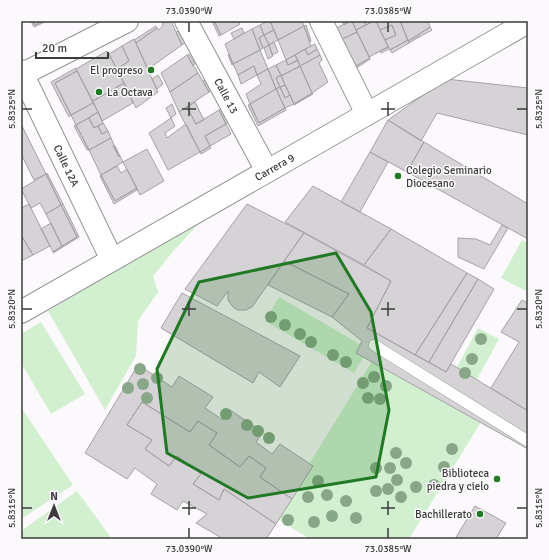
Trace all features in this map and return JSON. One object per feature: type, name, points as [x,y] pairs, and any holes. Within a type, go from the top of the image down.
[{"type":"street","points":[[22,74],[127,21]]},
{"type":"street","name":"Calle 13","points":[[186,21],[267,171]]},
{"type":"street","points":[[321,21],[367,114]]},
{"type":"street","name":"Carrera 9","points":[[21,312],[528,22]]},
{"type":"street","name":"Calle 12A","points":[[22,74],[112,260]]},
{"type":"lane","points":[[374,345],[528,441]]},
{"type":"highlighted area","points":[[336,253],[371,312],[389,410],[376,477],[248,498],[167,453],[157,369],[199,282]]},
{"type":"green space","points":[[207,215],[176,248],[153,276],[158,292],[138,321],[136,356],[105,410],[48,311]]},
{"type":"green space","points":[[522,240],[528,243],[528,292],[501,278]]},
{"type":"green space","points":[[279,297],[368,349],[354,373],[265,321]]},
{"type":"green space","points":[[41,322],[85,394],[51,414],[21,363],[21,334]]},
{"type":"green space","points":[[478,328],[499,339],[471,390],[450,380]]},
{"type":"green space","points":[[376,355],[483,419],[409,539],[310,539],[276,518]]},
{"type":"green space","points":[[21,407],[73,485],[21,519]]},
{"type":"green space","points":[[77,491],[112,539],[21,539],[21,531]]},
{"type":"building","points":[[31,21],[33,21],[35,25],[43,21],[47,21],[34,27]]},
{"type":"building","points":[[33,21],[43,21],[35,25]]},
{"type":"building","points":[[171,21],[182,45],[148,69],[136,43],[157,28],[158,30],[162,27],[163,23]]},
{"type":"building","points":[[212,21],[214,21],[221,35],[219,36]]},
{"type":"building","points":[[214,21],[238,21],[240,24],[221,35]]},
{"type":"building","points":[[270,21],[274,30],[264,35],[260,25]]},
{"type":"building","points":[[270,21],[302,21],[304,26],[278,40]]},
{"type":"building","points":[[342,21],[350,21],[344,25]]},
{"type":"building","points":[[352,21],[357,32],[338,41],[334,33],[337,28]]},
{"type":"building","points":[[352,21],[364,21],[366,25],[356,30]]},
{"type":"building","points":[[364,21],[374,21],[366,25]]},
{"type":"building","points":[[376,21],[388,47],[369,57],[356,30]]},
{"type":"building","points":[[376,21],[400,21],[408,40],[390,50],[385,40],[396,35],[392,25],[380,30]]},
{"type":"building","points":[[400,21],[428,21],[430,27],[408,41]]},
{"type":"building","points":[[260,25],[264,35],[259,38],[263,48],[260,50],[252,29]]},
{"type":"building","points":[[306,25],[311,41],[310,42],[304,26]]},
{"type":"building","points":[[392,25],[396,35],[385,40],[380,30]]},
{"type":"building","points":[[156,26],[157,28],[136,43],[134,40]]},
{"type":"building","points":[[304,26],[311,46],[286,60],[278,40]]},
{"type":"building","points":[[430,27],[432,30],[419,37],[418,35]]},
{"type":"building","points":[[242,28],[244,33],[234,39],[231,33]]},
{"type":"building","points":[[252,29],[260,50],[233,64],[225,44]]},
{"type":"building","points":[[274,30],[278,40],[269,45],[264,35]]},
{"type":"building","points":[[179,31],[185,43],[182,45],[176,32]]},
{"type":"building","points":[[357,32],[370,58],[351,69],[338,41]]},
{"type":"building","points":[[264,35],[269,45],[263,48],[259,38]]},
{"type":"building","points":[[418,36],[419,37],[409,43],[408,41]]},
{"type":"building","points":[[134,39],[158,92],[136,108],[117,69],[129,61],[122,46]]},
{"type":"building","points":[[408,40],[409,43],[392,53],[390,50]]},
{"type":"building","points":[[274,42],[278,52],[272,55],[269,45]]},
{"type":"building","points":[[315,44],[317,49],[308,55],[305,49]]},
{"type":"building","points":[[269,45],[273,56],[268,59],[264,48]]},
{"type":"building","points":[[122,46],[129,61],[117,69],[109,54]]},
{"type":"building","points":[[388,47],[389,49],[381,53],[380,51]]},
{"type":"building","points":[[305,49],[308,55],[317,49],[320,55],[300,66],[295,55]]},
{"type":"building","points":[[260,50],[268,69],[257,75],[254,66],[238,75],[233,64]]},
{"type":"building","points":[[107,51],[124,83],[93,101],[76,69]]},
{"type":"building","points":[[189,54],[195,64],[193,66],[187,55]]},
{"type":"building","points":[[229,54],[233,64],[232,65],[228,55]]},
{"type":"building","points":[[187,55],[198,73],[170,92],[161,73]]},
{"type":"building","points":[[295,55],[298,60],[288,65],[286,60]]},
{"type":"building","points":[[320,55],[322,60],[319,63],[328,82],[312,93],[300,66]]},
{"type":"building","points":[[370,59],[352,71],[351,69]]},
{"type":"building","points":[[286,60],[288,65],[298,60],[300,66],[281,76],[276,65]]},
{"type":"building","points":[[276,65],[281,75],[276,78],[280,87],[276,89],[268,69]]},
{"type":"building","points":[[254,66],[257,75],[241,84],[238,75]]},
{"type":"building","points":[[300,66],[312,93],[294,104],[281,76]]},
{"type":"building","points":[[76,68],[77,71],[55,83],[71,115],[69,117],[51,82]]},
{"type":"building","points":[[268,69],[276,89],[250,104],[246,94],[261,84],[257,75]]},
{"type":"building","points":[[77,71],[93,103],[71,115],[55,83]]},
{"type":"building","points":[[198,73],[209,92],[179,112],[170,92]]},
{"type":"building","points":[[158,75],[163,84],[157,89],[152,79]]},
{"type":"building","points":[[281,75],[285,85],[280,87],[276,78]]},
{"type":"building","points":[[446,79],[528,88],[528,135],[437,113],[421,141],[388,120]]},
{"type":"building","points":[[205,80],[212,91],[209,92],[203,81]]},
{"type":"building","points":[[124,83],[133,103],[102,121],[93,101]]},
{"type":"building","points":[[285,85],[290,95],[285,98],[280,87]]},
{"type":"building","points":[[280,87],[285,98],[290,95],[294,104],[285,108],[276,89]]},
{"type":"building","points":[[276,89],[285,108],[259,123],[250,104]]},
{"type":"building","points":[[312,93],[313,94],[294,105],[294,104]]},
{"type":"building","points":[[195,102],[204,120],[196,124],[187,107]]},
{"type":"building","points":[[93,103],[98,112],[76,125],[71,115]]},
{"type":"building","points":[[172,104],[176,114],[171,118],[166,108]]},
{"type":"building","points":[[250,104],[259,123],[285,108],[286,110],[258,126],[248,105]]},
{"type":"building","points":[[187,107],[196,124],[219,110],[226,124],[205,136],[210,146],[200,152],[179,112]]},
{"type":"building","points":[[222,109],[228,122],[226,124],[219,110]]},
{"type":"building","points":[[98,112],[103,123],[94,128],[89,118]]},
{"type":"building","points":[[89,118],[94,128],[98,126],[102,134],[108,131],[111,138],[89,150],[76,125]]},
{"type":"building","points":[[171,118],[175,126],[165,133],[167,138],[186,124],[200,152],[168,170],[149,133]]},
{"type":"building","points":[[388,120],[424,142],[407,172],[370,152]]},
{"type":"building","points":[[103,123],[108,131],[102,134],[98,126]]},
{"type":"building","points":[[21,124],[46,174],[34,180],[21,154]]},
{"type":"building","points":[[226,124],[231,134],[210,146],[205,136]]},
{"type":"building","points":[[76,125],[89,150],[87,150],[74,126]]},
{"type":"building","points":[[111,138],[119,157],[120,156],[123,162],[101,175],[89,150]]},
{"type":"building","points":[[424,142],[528,204],[528,239],[407,172]]},
{"type":"building","points":[[113,146],[115,146],[120,156],[119,157]]},
{"type":"building","points":[[210,146],[211,148],[201,154],[200,152]]},
{"type":"building","points":[[147,149],[164,181],[140,195],[123,162]]},
{"type":"building","points":[[370,152],[388,162],[360,212],[341,202]]},
{"type":"building","points":[[117,166],[121,173],[127,169],[137,188],[115,201],[101,175]]},
{"type":"building","points":[[47,173],[63,204],[61,205],[46,174]]},
{"type":"building","points":[[46,174],[61,205],[46,214],[40,203],[31,208],[21,189]]},
{"type":"building","points":[[101,175],[115,201],[137,188],[137,190],[114,204],[100,176]]},
{"type":"building","points":[[313,186],[391,229],[364,265],[285,222]]},
{"type":"building","points":[[29,204],[50,246],[33,255],[21,235],[21,208]]},
{"type":"building","points":[[63,204],[79,237],[63,247],[62,246],[77,237],[61,205]]},
{"type":"building","points":[[247,204],[304,233],[252,307],[246,310],[238,310],[233,307],[228,300],[228,291],[217,306],[185,289]]},
{"type":"building","points":[[61,205],[77,237],[62,246],[46,214]]},
{"type":"building","points":[[51,223],[62,246],[53,252],[41,229]]},
{"type":"building","points":[[502,225],[508,228],[484,269],[458,257],[458,238],[476,239],[490,245]]},
{"type":"building","points":[[391,229],[467,273],[415,355],[367,328],[391,281],[364,265]]},
{"type":"building","points":[[304,233],[391,281],[367,328],[446,372],[451,364],[528,411],[528,449],[356,353],[362,341],[332,317],[349,294],[284,261]]},
{"type":"building","points":[[21,235],[33,255],[21,261]]},
{"type":"building","points":[[62,246],[63,247],[53,253],[53,252]]},
{"type":"building","points":[[284,261],[349,294],[332,317],[268,285]]},
{"type":"building","points":[[467,273],[478,279],[429,362],[415,355]]},
{"type":"building","points":[[478,279],[494,289],[446,372],[429,362]]},
{"type":"building","points":[[182,293],[300,356],[280,387],[259,372],[253,383],[161,328]]},
{"type":"building","points":[[522,300],[528,303],[528,411],[491,388],[519,342],[501,332]]},
{"type":"building","points":[[138,365],[172,387],[179,376],[213,397],[205,408],[223,420],[230,410],[263,432],[256,442],[272,454],[280,444],[313,466],[292,499],[260,477],[266,468],[249,456],[240,467],[209,445],[217,433],[198,421],[190,432],[142,402],[127,425],[152,440],[145,449],[169,466],[177,456],[201,474],[193,484],[219,500],[224,489],[276,524],[266,539],[219,539],[220,537],[196,523],[207,514],[183,501],[177,510],[151,494],[157,484],[135,468],[127,479],[85,453]]},
{"type":"building","points":[[142,402],[190,432],[198,421],[217,433],[209,445],[240,467],[249,456],[266,468],[260,477],[292,499],[276,524],[224,489],[219,500],[193,484],[201,474],[177,456],[169,466],[145,449],[152,440],[127,425]]},
{"type":"building","name":"Bachillerato","points":[[475,506],[506,523],[496,539],[455,539]]},
{"type":"place","name":"El progreso","points":[[151,70]]},
{"type":"place","name":"La Octava","points":[[99,92]]},
{"type":"place","name":"Colegio Seminario Diocesano","points":[[398,176]]},
{"type":"place","name":"Biblioteca piedra y cielo","points":[[497,479]]},
{"type":"place","name":"Bachillerato","points":[[480,514]]}]
